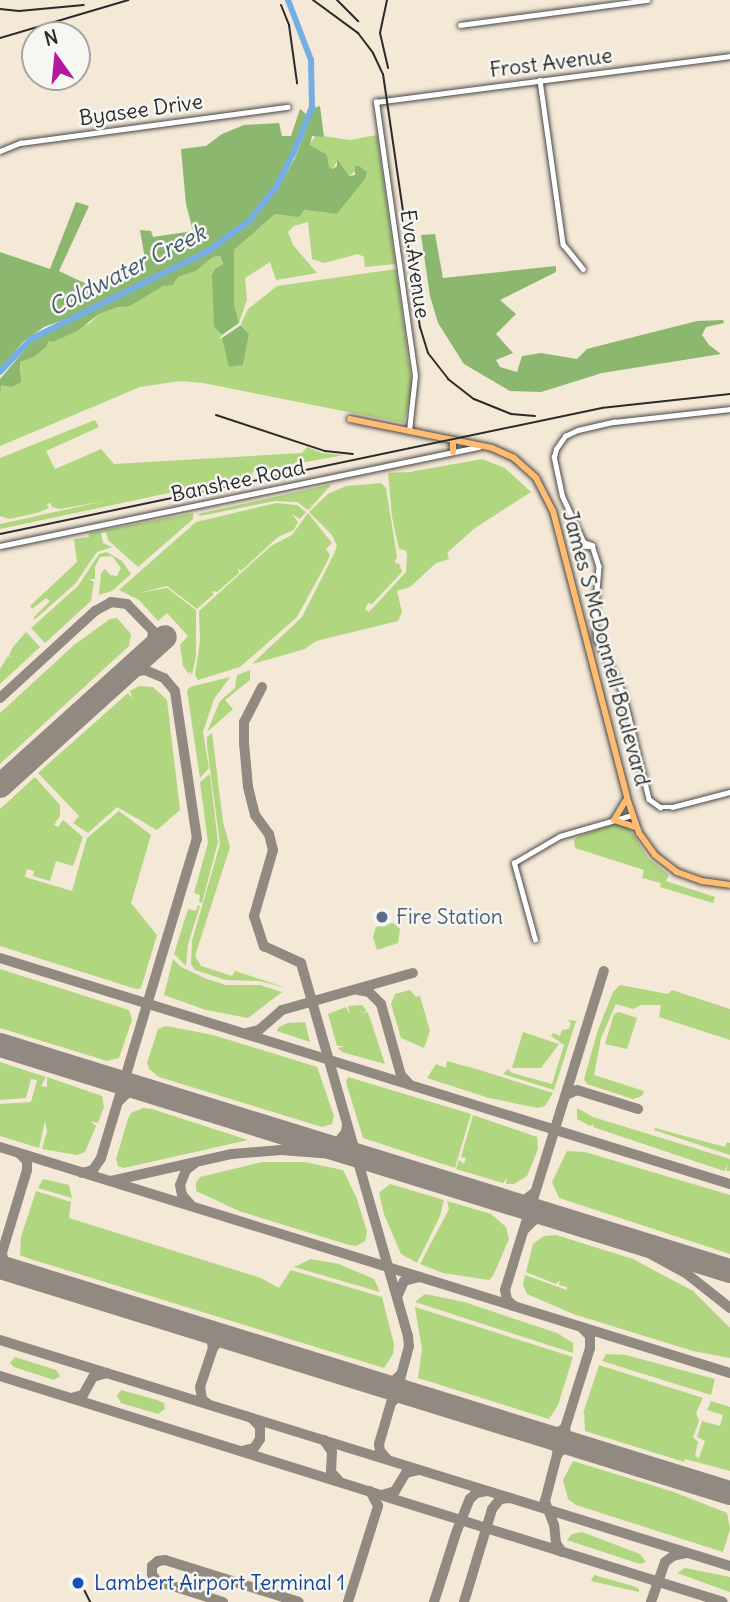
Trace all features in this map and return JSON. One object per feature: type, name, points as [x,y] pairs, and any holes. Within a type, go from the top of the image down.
[{"type":"main road","name":"James S McDonnell Boulevard","points":[[351,419],[483,446],[520,463],[536,478],[551,505],[636,827],[648,848],[666,865],[693,879],[730,884]]},
{"type":"main road","points":[[453,440],[453,452]]},
{"type":"main road","points":[[627,799],[614,820],[636,827]]},
{"type":"street","points":[[460,25],[647,0]]},
{"type":"street","name":"Frost Avenue","points":[[376,102],[730,56]]},
{"type":"street","points":[[540,80],[563,244],[583,269]]},
{"type":"street","name":"Eva Avenue","points":[[376,102],[415,376],[409,431]]},
{"type":"street","name":"Byasee Drive","points":[[0,151],[20,143],[288,107]]},
{"type":"street","points":[[730,408],[614,422],[578,430],[565,436],[554,457],[562,496],[584,542],[592,547],[599,566],[594,617],[597,639],[623,692],[649,799],[660,807],[672,807],[730,792]]},
{"type":"street","name":"Banshee Road","points":[[0,546],[483,446]]},
{"type":"street","points":[[536,940],[514,863],[552,839],[632,815]]},
{"type":"green space","points":[[320,106],[324,137],[312,136],[310,145],[327,155],[329,167],[333,169],[337,166],[337,159],[349,176],[355,175],[355,166],[359,166],[367,172],[365,179],[337,214],[304,210],[299,217],[275,214],[234,250],[234,304],[239,323],[222,335],[214,327],[212,275],[215,269],[223,264],[220,256],[213,257],[196,271],[178,277],[173,285],[163,286],[130,306],[117,307],[99,314],[77,331],[53,342],[48,341],[47,346],[34,357],[20,362],[21,382],[12,387],[1,385],[0,393],[0,379],[33,340],[209,253],[251,222],[278,188],[295,158],[314,108]]},
{"type":"green space","points":[[300,109],[306,114],[294,149],[275,186],[248,220],[207,249],[66,319],[44,327],[24,341],[0,369],[0,252],[50,269],[76,202],[89,206],[59,271],[93,287],[106,285],[135,270],[145,259],[140,230],[151,231],[153,237],[193,231],[186,204],[181,149],[206,146],[222,134],[244,125],[279,123],[282,136],[291,136]]},
{"type":"green space","points":[[316,135],[350,140],[377,135],[395,264],[365,267],[364,257],[358,254],[324,263],[312,259],[308,222],[294,226],[288,232],[293,245],[317,273],[276,280],[270,262],[245,278],[247,299],[239,323],[234,304],[234,250],[275,214],[293,216],[303,210],[337,214],[365,179],[356,171],[349,176],[337,161],[333,169],[329,167],[310,144]]},
{"type":"green space","points":[[435,234],[443,278],[556,266],[556,272],[500,300],[516,314],[496,334],[513,353],[496,360],[500,367],[517,372],[522,356],[541,353],[577,359],[587,349],[697,321],[723,320],[724,323],[706,327],[702,335],[709,345],[721,354],[602,373],[541,392],[510,391],[464,364],[438,323],[430,296],[421,235]]},
{"type":"green space","points":[[220,256],[223,265],[215,269],[214,327],[222,335],[219,339],[222,338],[243,365],[249,334],[241,324],[248,309],[277,286],[396,269],[412,388],[404,423],[203,383],[180,381],[140,387],[0,446],[0,385],[21,373],[20,362],[34,357],[48,341],[90,323],[99,314],[117,306],[130,306],[163,285],[173,285],[178,277],[196,271],[213,257]]},
{"type":"green space","points":[[241,325],[249,334],[243,365],[229,367],[222,338]]},
{"type":"green space","points":[[95,420],[99,427],[46,451],[55,469],[101,449],[114,464],[302,453],[307,447],[322,453],[344,455],[252,472],[253,475],[0,529],[0,524],[105,501],[60,509],[52,507],[50,503],[47,504],[49,508],[37,513],[9,519],[0,516],[0,458]]},
{"type":"green space","points":[[482,459],[505,468],[531,492],[475,528],[447,553],[449,559],[436,563],[410,587],[397,591],[402,612],[398,621],[316,641],[305,649],[252,664],[302,617],[334,554],[337,546],[332,535],[309,512],[328,494],[346,486],[381,483],[386,488],[397,557],[395,561],[396,564],[399,563],[402,572],[372,604],[368,603],[365,609],[369,612],[406,572],[407,554],[405,550],[399,549],[392,517],[388,473],[410,472]]},
{"type":"green space","points":[[332,484],[312,506],[309,504],[312,507],[308,510],[297,502],[275,501],[200,516],[198,514]]},
{"type":"green space","points":[[276,503],[297,505],[306,512],[300,519],[292,514],[298,522],[294,530],[278,537],[241,571],[238,568],[239,573],[217,592],[212,591],[214,594],[197,609],[167,586],[139,593],[167,588],[196,610],[196,656],[192,675],[190,671],[189,674],[183,666],[180,645],[188,636],[167,613],[158,621],[139,600],[119,590],[196,522]]},
{"type":"green space","points":[[193,513],[193,519],[138,567],[108,540],[106,532],[101,533],[103,543],[112,547],[97,552],[75,584],[34,620],[50,601],[46,598],[32,609],[30,606],[77,562],[74,539],[89,537],[89,533]]},
{"type":"green space","points":[[308,513],[332,543],[326,549],[330,555],[327,562],[297,617],[240,667],[198,680],[195,675],[200,641],[199,611],[271,546],[292,535]]},
{"type":"green space","points":[[107,552],[122,561],[131,574],[112,591],[99,595],[101,573],[105,569],[110,575],[117,576],[121,568],[112,556],[100,557],[95,567],[95,579],[89,579],[94,582],[91,601],[45,643],[31,628],[78,586],[99,554]]},
{"type":"green space","points":[[117,618],[131,634],[129,646],[0,764],[0,713],[74,645],[110,619]]},
{"type":"green space","points":[[26,632],[40,647],[0,684],[0,669],[8,656],[12,658],[9,655],[13,647]]},
{"type":"green space","points":[[250,670],[250,680],[225,700],[233,709],[207,732],[220,701],[235,688],[237,675]]},
{"type":"green space","points":[[230,677],[214,699],[203,732],[209,768],[200,778],[187,691],[190,687]]},
{"type":"green space","points":[[139,686],[153,687],[167,700],[180,810],[157,830],[117,807],[88,833],[73,823],[79,816],[38,773],[128,693],[132,698],[130,691]]},
{"type":"green space","points":[[212,733],[223,822],[230,847],[195,956],[201,966],[232,976],[235,971],[287,988],[259,981],[226,980],[195,970],[191,964],[192,941],[220,844],[207,746],[207,737]]},
{"type":"green space","points":[[210,774],[218,842],[202,903],[199,902],[200,895],[194,893],[208,843],[200,782]]},
{"type":"green space","points":[[35,777],[60,805],[60,816],[54,825],[58,827],[63,820],[83,837],[73,866],[56,861],[50,881],[33,876],[34,871],[27,869],[25,877],[72,891],[87,838],[119,811],[151,835],[131,903],[157,935],[141,988],[136,989],[0,946],[0,809]]},
{"type":"green space","points":[[618,823],[628,826],[648,858],[669,875],[666,881],[715,897],[713,903],[660,887],[661,883],[642,878],[644,870],[575,848],[574,840],[579,836]]},
{"type":"green space","points":[[198,905],[200,906],[188,944],[186,966],[174,954],[188,909],[196,911]]},
{"type":"green space","points":[[393,923],[400,929],[398,943],[377,950],[373,937],[376,927]]},
{"type":"green space","points":[[173,959],[181,967],[226,985],[260,985],[282,992],[248,1018],[206,1010],[164,995]]},
{"type":"green space","points":[[0,969],[129,1010],[132,1020],[119,1058],[107,1061],[0,1028]]},
{"type":"green space","points":[[620,985],[668,994],[672,990],[730,1009],[730,1040],[659,1017],[661,1005],[641,1005],[633,1009],[616,1004],[601,1038],[594,1075],[644,1091],[642,1096],[633,1099],[587,1084],[584,1079],[598,1030],[613,992]]},
{"type":"green space","points":[[410,990],[416,997],[420,996],[430,1031],[424,1048],[401,1038],[391,1004],[395,994]]},
{"type":"green space","points":[[362,1005],[367,1011],[360,1013],[368,1012],[385,1064],[342,1052],[338,1048],[344,1046],[337,1046],[328,1014],[346,1007],[350,1015],[348,1006]]},
{"type":"green space","points":[[619,1012],[637,1018],[627,1049],[605,1044],[614,1014]]},
{"type":"green space","points":[[568,1020],[576,1021],[554,1090],[503,1074],[508,1069],[512,1073],[552,1084],[564,1045],[551,1036],[553,1033],[560,1036],[562,1030],[569,1029],[571,1023]]},
{"type":"green space","points":[[305,1022],[310,1042],[277,1031],[288,1023]]},
{"type":"green space","points":[[166,1026],[213,1035],[317,1067],[334,1116],[332,1124],[322,1127],[159,1077],[149,1069],[147,1063],[158,1029]]},
{"type":"green space","points":[[523,1032],[559,1044],[541,1068],[512,1068]]},
{"type":"green space","points":[[447,1061],[553,1093],[545,1106],[538,1108],[489,1098],[427,1078],[436,1064],[446,1068]]},
{"type":"green space","points":[[0,1062],[46,1077],[41,1086],[47,1087],[47,1077],[102,1096],[104,1107],[98,1123],[90,1121],[96,1126],[85,1152],[77,1155],[42,1149],[47,1131],[45,1121],[39,1148],[0,1136],[0,1104],[31,1102],[37,1080],[31,1079],[26,1098],[0,1100]]},
{"type":"green space","points":[[348,1077],[471,1114],[455,1168],[363,1138],[346,1082]]},
{"type":"green space","points":[[143,1108],[248,1140],[124,1168],[118,1166],[116,1159],[128,1119],[131,1113]]},
{"type":"green space","points":[[577,1108],[593,1117],[730,1159],[730,1171],[726,1171],[728,1164],[724,1171],[593,1127],[593,1124],[590,1126],[577,1119]]},
{"type":"green space","points":[[473,1115],[537,1137],[538,1149],[527,1176],[514,1184],[506,1184],[507,1178],[503,1183],[456,1169],[459,1160],[464,1164],[466,1158],[461,1157]]},
{"type":"green space","points":[[655,1128],[725,1147],[727,1142],[730,1143],[730,1155],[654,1130]]},
{"type":"green space","points":[[567,1151],[585,1152],[730,1195],[730,1254],[559,1198],[552,1182]]},
{"type":"green space","points":[[262,1162],[304,1162],[343,1170],[357,1199],[367,1232],[365,1241],[356,1246],[349,1245],[239,1211],[196,1191],[196,1182],[200,1177]]},
{"type":"green space","points":[[43,1179],[69,1185],[72,1198],[38,1188]]},
{"type":"green space","points":[[390,1184],[444,1200],[440,1216],[417,1263],[401,1254],[384,1214],[379,1193]]},
{"type":"green space","points":[[36,1191],[71,1202],[69,1218],[261,1278],[279,1288],[291,1270],[382,1297],[394,1344],[393,1354],[384,1368],[20,1255],[21,1237]]},
{"type":"green space","points":[[447,1201],[491,1214],[506,1227],[509,1239],[489,1280],[443,1273],[420,1264],[449,1209]]},
{"type":"green space","points":[[556,1235],[633,1259],[693,1291],[730,1328],[730,1358],[693,1351],[573,1314],[527,1294],[523,1285],[525,1275],[567,1290],[567,1287],[559,1285],[560,1280],[556,1284],[526,1272],[533,1244],[544,1236]]},
{"type":"green space","points":[[311,1259],[339,1264],[374,1279],[380,1292],[294,1267]]},
{"type":"green space","points":[[425,1294],[464,1302],[557,1333],[573,1343],[573,1353],[415,1302]]},
{"type":"green space","points":[[415,1307],[573,1357],[558,1405],[549,1419],[418,1378],[422,1349]]},
{"type":"green space","points":[[606,1354],[626,1355],[715,1379],[711,1395],[602,1361]]},
{"type":"green space","points":[[15,1357],[56,1370],[60,1376],[54,1380],[14,1367],[10,1363]]},
{"type":"green space","points":[[599,1365],[703,1398],[696,1413],[699,1421],[693,1437],[698,1442],[695,1456],[699,1458],[705,1441],[697,1437],[702,1421],[720,1426],[723,1415],[707,1410],[711,1401],[730,1407],[730,1471],[685,1459],[684,1462],[585,1431],[584,1411]]},
{"type":"green space","points":[[121,1390],[164,1403],[165,1409],[158,1414],[121,1403],[117,1396]]},
{"type":"green space","points":[[573,1461],[674,1492],[727,1513],[730,1529],[723,1552],[576,1505],[568,1499],[563,1480]]},
{"type":"green space","points":[[582,1532],[640,1554],[646,1562],[640,1564],[567,1540],[572,1534]]},
{"type":"green space","points":[[685,1568],[730,1577],[730,1592],[677,1573]]},
{"type":"green space","points":[[594,1575],[633,1586],[639,1589],[639,1592],[591,1581]]},
{"type":"waterway","name":"Coldwater Creek","points":[[0,372],[31,339],[208,251],[249,221],[276,187],[312,107],[311,60],[288,0]]},
{"type":"taxiway","points":[[0,698],[95,611],[111,602],[127,604],[153,631],[151,650]]},
{"type":"taxiway","points":[[82,1173],[93,1170],[101,1158],[197,839],[175,691],[164,678],[145,670],[118,679]]},
{"type":"taxiway","points":[[262,687],[244,722],[248,787],[255,815],[269,834],[273,850],[254,916],[264,946],[301,963],[408,1337],[409,1346],[400,1380],[405,1390],[413,1395]]},
{"type":"taxiway","points":[[0,958],[730,1184]]},
{"type":"taxiway","points":[[514,1306],[507,1300],[505,1290],[604,971]]},
{"type":"taxiway","points":[[246,1033],[259,1030],[282,1010],[413,973]]},
{"type":"taxiway","points":[[358,990],[369,992],[381,1004],[401,1075],[409,1084]]},
{"type":"taxiway","points":[[119,1101],[126,1094],[142,1089]]},
{"type":"taxiway","points":[[566,1095],[577,1090],[638,1109]]},
{"type":"taxiway","points":[[321,1145],[338,1142],[346,1132],[347,1125]]},
{"type":"taxiway","points":[[0,1147],[730,1373]]},
{"type":"taxiway","points":[[111,1181],[232,1154],[281,1150],[334,1154],[406,1171]]},
{"type":"taxiway","points":[[0,1259],[27,1170],[27,1161],[20,1154]]},
{"type":"taxiway","points":[[191,1205],[182,1195],[180,1185],[186,1170],[195,1163]]},
{"type":"taxiway","points":[[512,1204],[522,1202],[534,1193]]},
{"type":"taxiway","points":[[525,1229],[534,1220],[549,1215]]},
{"type":"taxiway","points":[[620,1237],[687,1274],[730,1308]]},
{"type":"taxiway","points":[[2,1253],[4,1263],[14,1271]]},
{"type":"taxiway","points":[[397,1297],[404,1281],[419,1277]]},
{"type":"taxiway","points":[[562,1552],[556,1543],[554,1525],[545,1501],[558,1451],[549,1437],[565,1428],[590,1348],[590,1336],[582,1328]]},
{"type":"taxiway","points":[[203,1330],[211,1337],[213,1348]]},
{"type":"taxiway","points":[[208,1404],[202,1399],[200,1387],[213,1348],[220,1340],[231,1338]]},
{"type":"taxiway","points":[[0,1340],[730,1566]]},
{"type":"taxiway","points":[[71,1398],[83,1395],[93,1377],[106,1373]]},
{"type":"taxiway","points":[[381,1385],[391,1384],[400,1375]]},
{"type":"taxiway","points":[[0,1376],[723,1602]]},
{"type":"taxiway","points":[[387,1459],[380,1451],[379,1444],[391,1403],[399,1395],[413,1395]]},
{"type":"taxiway","points":[[242,1451],[254,1448],[260,1439],[260,1427],[252,1418]]},
{"type":"taxiway","points":[[557,1455],[563,1448],[573,1444],[566,1435],[565,1427]]},
{"type":"taxiway","points":[[324,1440],[332,1452],[331,1472],[339,1481]]},
{"type":"taxiway","points":[[382,1495],[395,1491],[406,1473],[418,1470]]},
{"type":"taxiway","points":[[348,1602],[378,1506],[370,1491]]},
{"type":"taxiway","points":[[434,1602],[470,1499],[476,1493],[487,1491]]},
{"type":"taxiway","points":[[464,1602],[492,1509],[500,1499],[510,1498]]},
{"type":"taxiway","points":[[651,1602],[665,1562],[673,1556],[686,1553]]},
{"type":"taxiway","points":[[223,1602],[157,1581],[152,1574],[152,1566],[165,1560],[299,1602]]},
{"type":"runway","points":[[0,786],[165,637]]},
{"type":"runway","points":[[0,1045],[730,1271]]},
{"type":"runway","points":[[0,1267],[730,1493]]},
{"type":"tram line","points":[[78,1578],[90,1602]]},
{"type":"railway","points":[[0,38],[128,0]]},
{"type":"railway","points":[[313,0],[358,33],[373,53],[383,74],[420,327],[428,353],[448,379],[474,399],[511,414],[535,416]]},
{"type":"railway","points":[[337,0],[358,21]]},
{"type":"railway","points":[[387,0],[380,33],[388,68]]},
{"type":"railway","points":[[0,9],[19,11],[84,5]]},
{"type":"railway","points":[[281,5],[289,25],[297,83]]},
{"type":"railway","points":[[0,534],[602,408],[730,394]]},
{"type":"railway","points":[[216,415],[325,451],[353,454]]},
{"type":"place","name":"Fire Station","points":[[382,917]]},
{"type":"place","name":"Lambert Airport Terminal 1","points":[[78,1583]]}]
